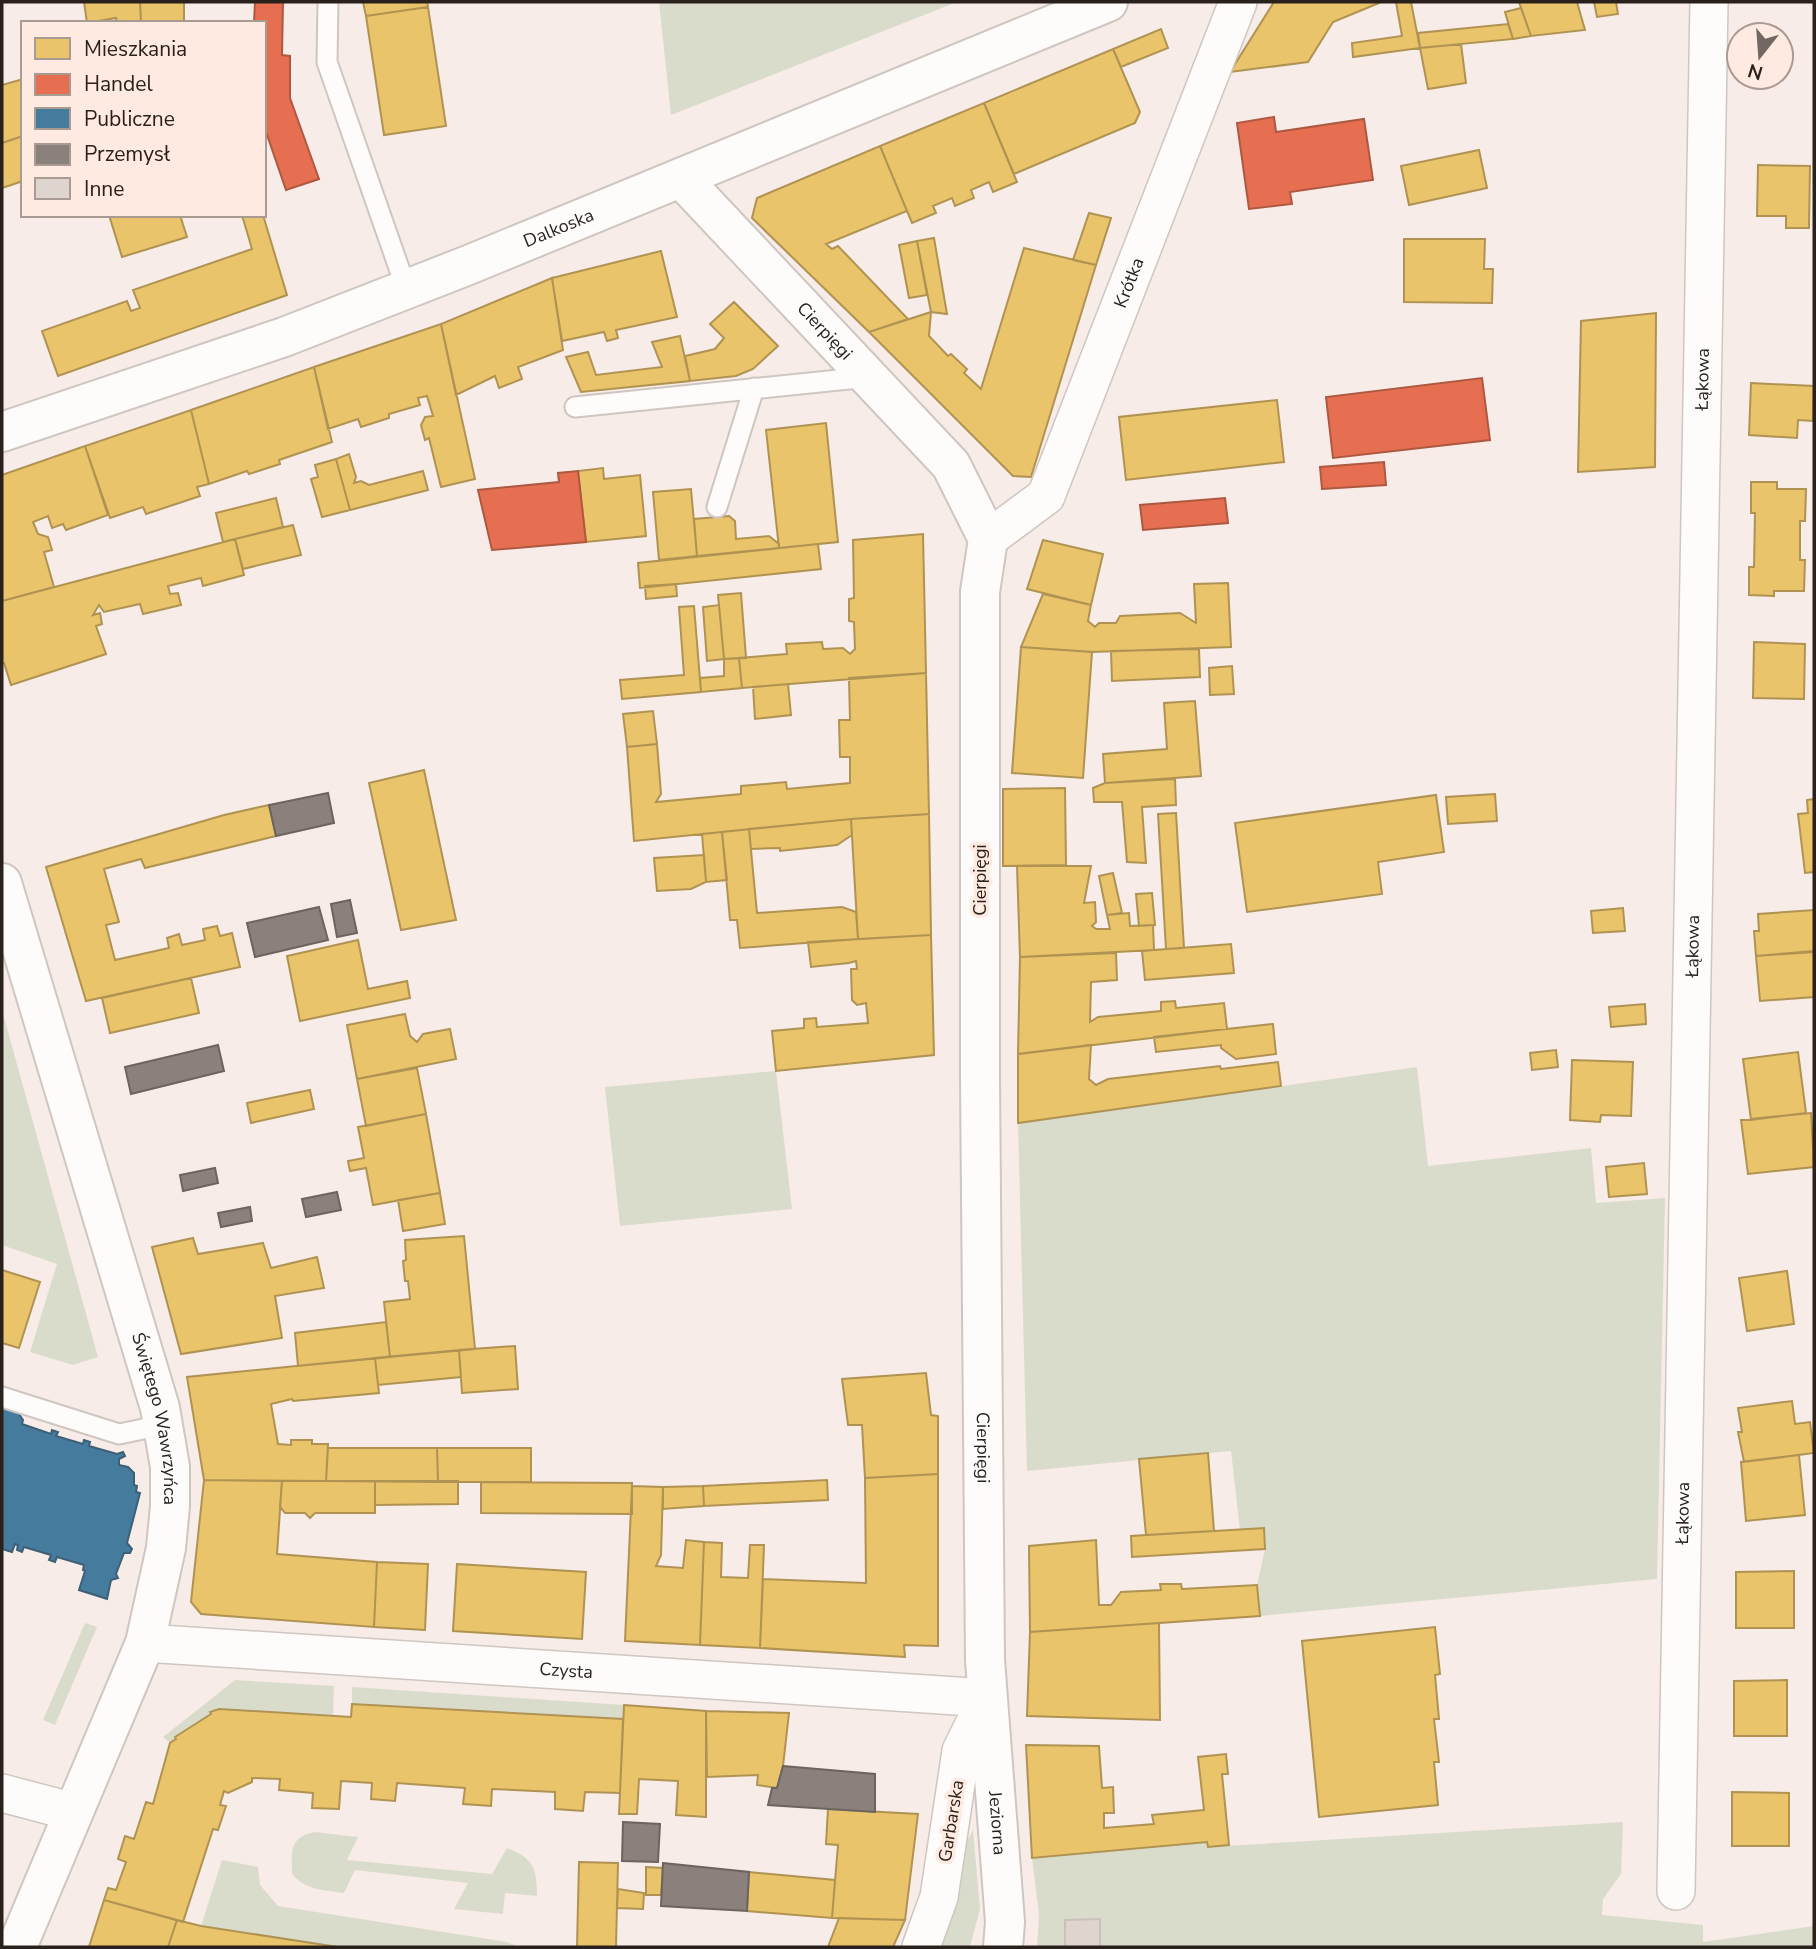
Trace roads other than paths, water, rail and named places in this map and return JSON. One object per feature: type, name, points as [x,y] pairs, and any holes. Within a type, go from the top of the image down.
[{"type":"street","name":"Dalkoska","points":[[2,432],[284,337],[681,178],[1108,2]]},
{"type":"street","name":"Krótka","points":[[988,539],[1046,496],[1238,2]]},
{"type":"street","name":"Łąkowa","points":[[1676,1891],[1709,2]]},
{"type":"street","name":"Cierpięgi","points":[[681,178],[951,465],[988,539],[981,592],[981,1093],[987,1698]]},
{"type":"street","points":[[2,405],[83,406]]},
{"type":"street","name":"Świętego Wawrzyńca","points":[[2,883],[156,1395],[170,1467],[166,1548],[145,1643],[17,1947]]},
{"type":"street","name":"Czysta","points":[[145,1643],[987,1698]]},
{"type":"street","name":"Garbarska","points":[[921,1947],[939,1897],[961,1751],[987,1698]]},
{"type":"street","name":"Jeziorna","points":[[987,1698],[1005,1922],[1003,1947]]},
{"type":"street","points":[[2,1793],[74,1812]]},
{"type":"lane","points":[[328,2],[327,62],[406,288]]},
{"type":"lane","points":[[575,407],[868,377]]},
{"type":"lane","points":[[717,507],[754,388]]},
{"type":"lane","points":[[2,1396],[119,1434],[163,1425]]}]
